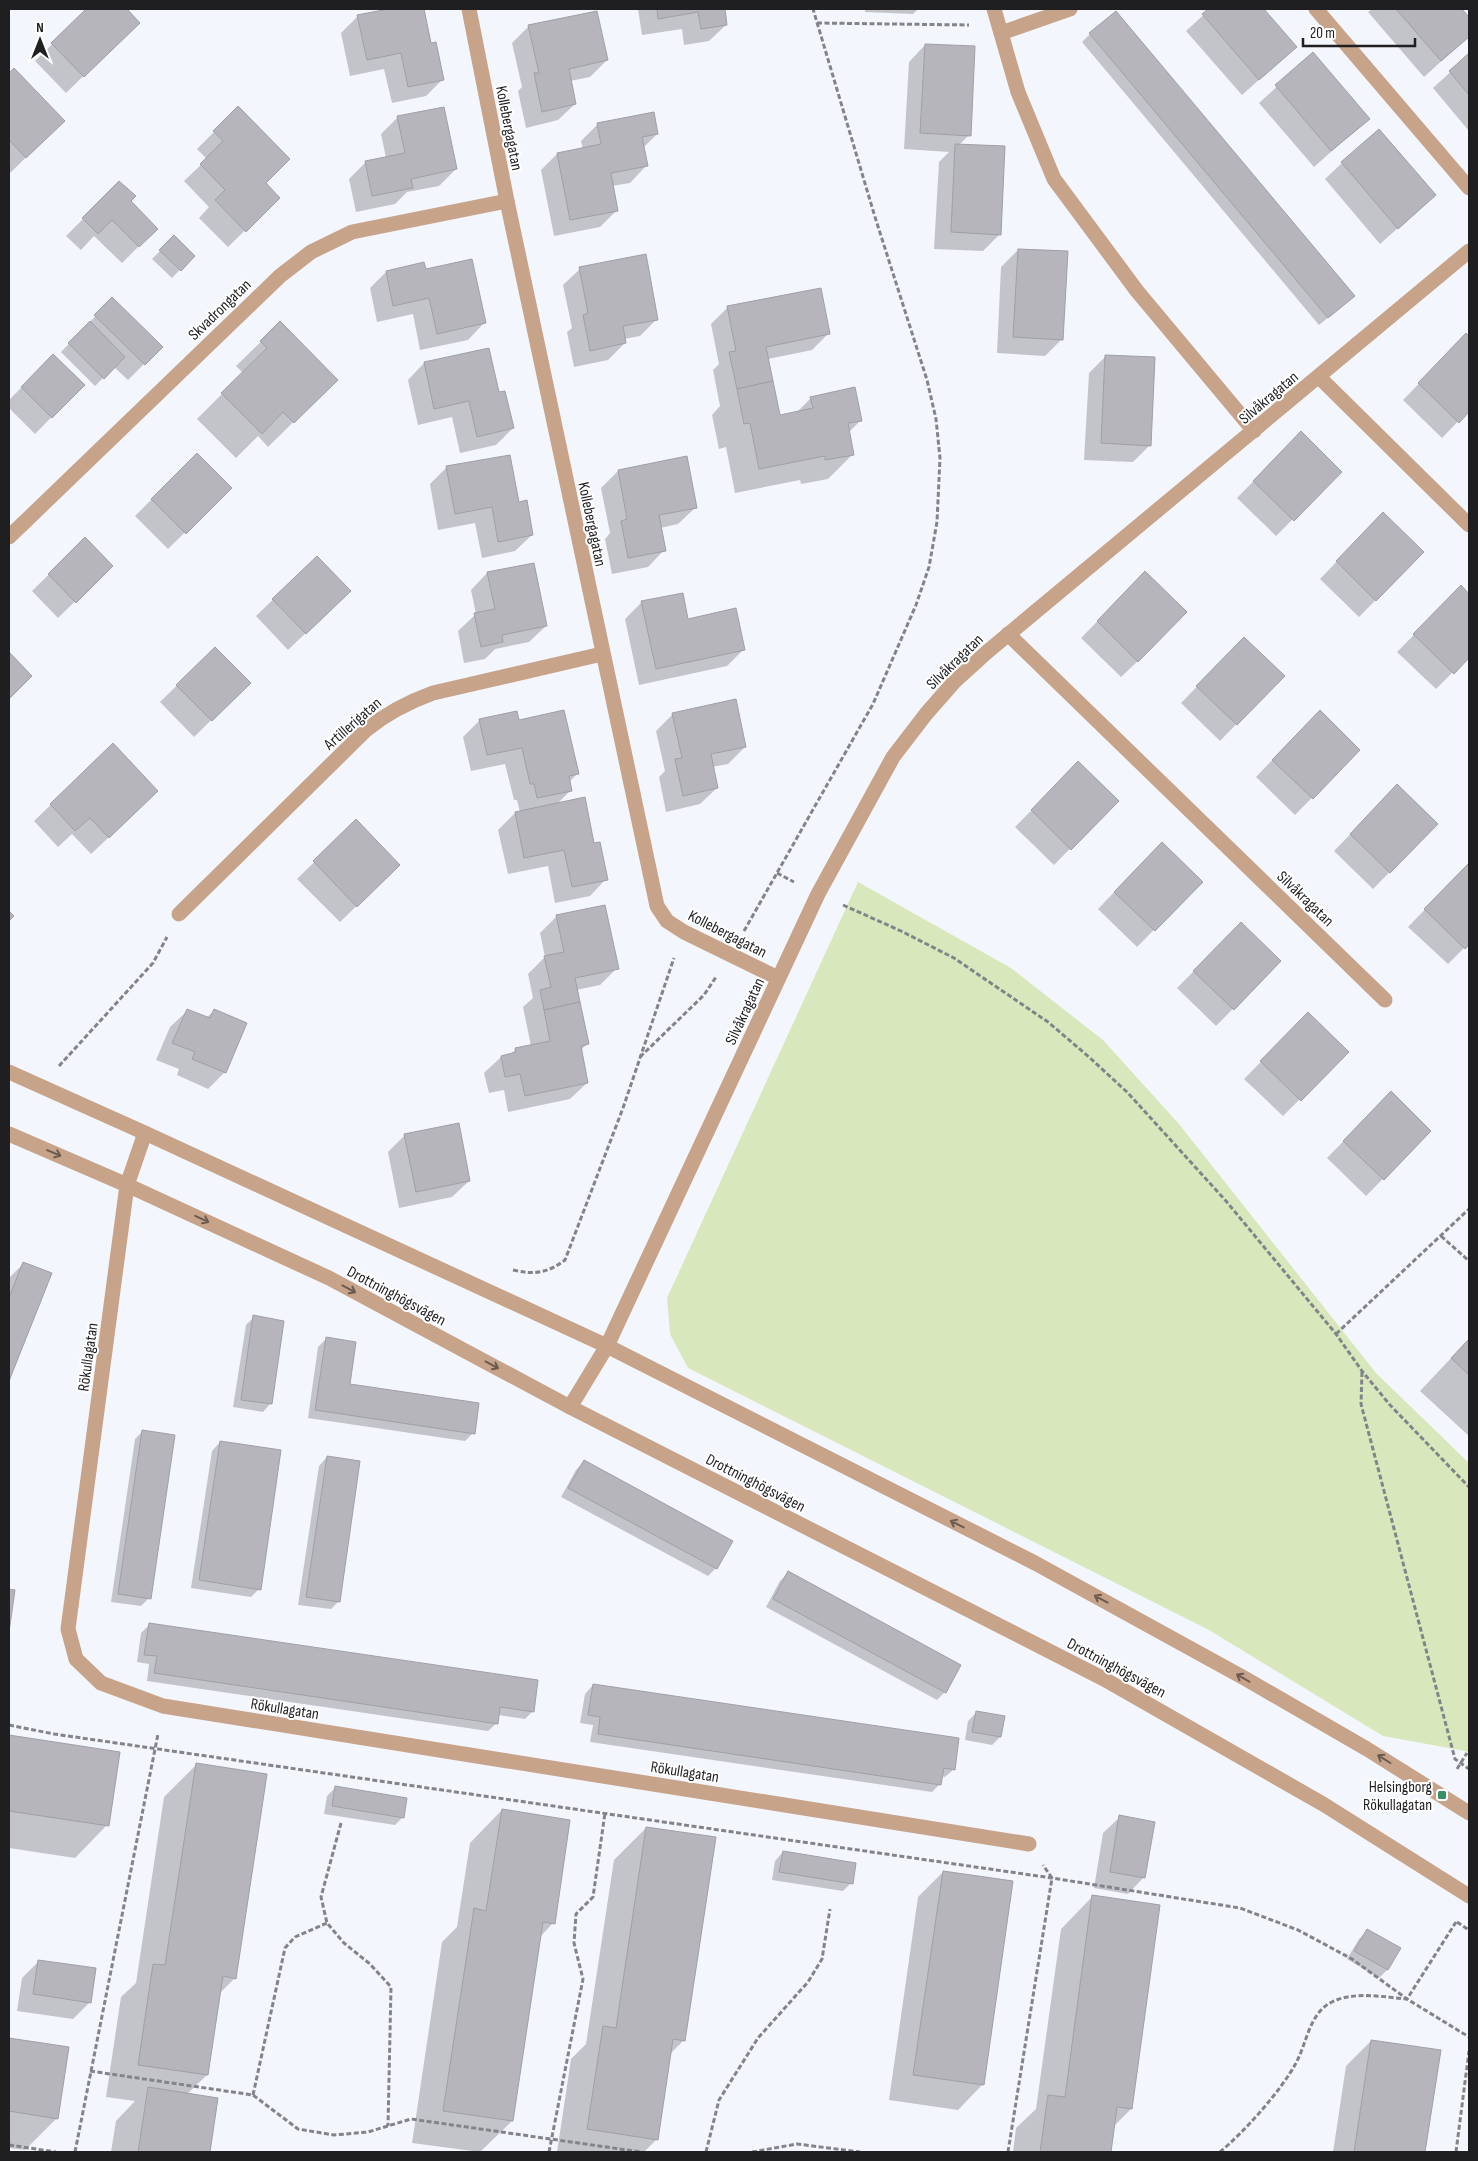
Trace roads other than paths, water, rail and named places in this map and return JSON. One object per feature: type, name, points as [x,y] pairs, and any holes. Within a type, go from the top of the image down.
[{"type":"street","name":"Kollebergagatan","points":[[468,9],[602,654],[657,906],[667,920],[684,932],[778,978]]},
{"type":"street","points":[[994,9],[1018,92],[1054,179],[1137,291],[1254,431]]},
{"type":"street","points":[[1000,29],[1070,9]]},
{"type":"street","points":[[1316,9],[1469,188]]},
{"type":"street","name":"Skvadrongatan","points":[[9,536],[280,276],[310,252],[352,232],[507,201]]},
{"type":"street","name":"Silvåkragatan","points":[[570,1407],[607,1346],[818,894],[893,757],[926,714],[954,682],[1008,634],[1469,251]]},
{"type":"street","name":"Silvåkragatan","points":[[1319,377],[1469,525]]},
{"type":"street","name":"Silvåkragatan","points":[[1008,634],[1385,1000]]},
{"type":"street","name":"Artillerigatan","points":[[179,914],[366,730],[395,709],[409,701],[434,693],[602,654]]},
{"type":"street","points":[[9,1072],[607,1346],[1035,1563],[1139,1619],[1368,1749],[1469,1813]]},
{"type":"street","name":"Rökullagatan","points":[[145,1133],[128,1185],[68,1630],[76,1659],[101,1683],[163,1706],[1028,1844]]},
{"type":"street","name":"Drottninghögsvägen","points":[[9,1134],[128,1185],[329,1278],[570,1407],[1104,1679],[1323,1804],[1469,1896]]},
{"type":"place","name":"Helsingborg Rökullagatan","points":[[1442,1795]]}]
